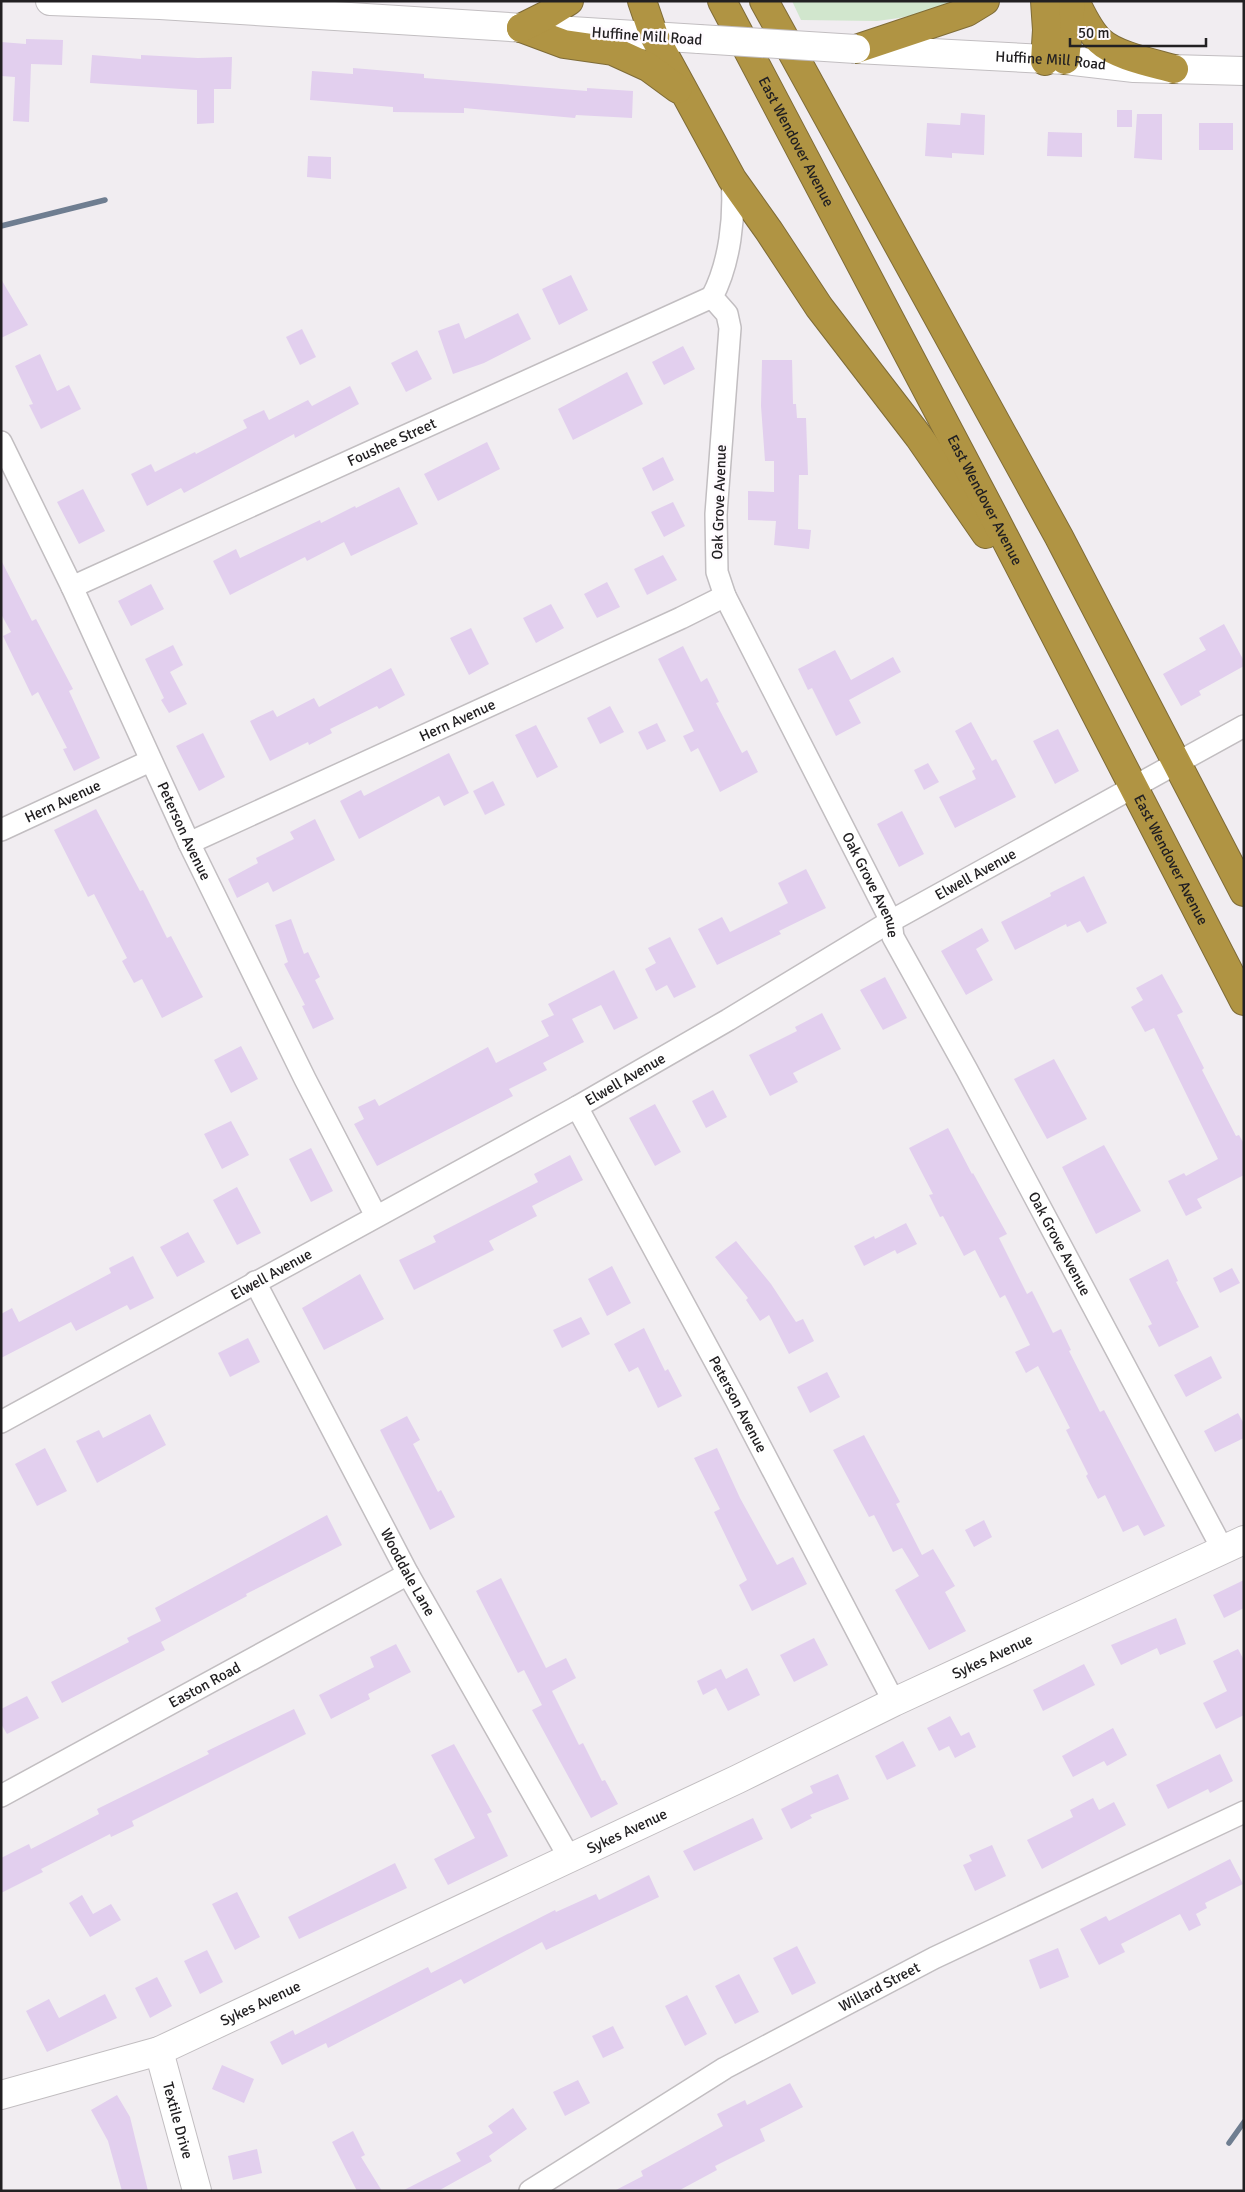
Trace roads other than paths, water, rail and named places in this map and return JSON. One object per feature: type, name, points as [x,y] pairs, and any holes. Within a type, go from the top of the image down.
[{"type":"highway","points":[[521,28],[569,1]]},
{"type":"highway","points":[[642,1],[654,36],[732,179],[769,231],[818,307],[919,437],[1053,630]]},
{"type":"highway","name":"East Wendover Avenue","points":[[722,1],[1053,630],[1244,1001]]},
{"type":"highway","points":[[856,49],[967,12],[985,1]]},
{"type":"highway","points":[[1045,1],[1047,30],[1054,61]]},
{"type":"highway","points":[[1054,61],[1071,1]]},
{"type":"highway","points":[[1075,1],[1084,20],[1100,42],[1128,56],[1174,70]]},
{"type":"highway","points":[[766,3],[1059,537],[1176,765],[1244,892]]},
{"type":"highway","points":[[521,28],[564,44],[614,51],[648,67],[683,92]]},
{"type":"street","name":"Huffine Mill Road","points":[[50,1],[160,5],[1054,61],[1134,68],[1244,71]]},
{"type":"street","points":[[712,297],[722,278],[734,206],[732,179]]},
{"type":"street","name":"Foushee Street","points":[[72,587],[712,297]]},
{"type":"street","name":"Oak Grove Avenue","points":[[712,297],[727,314],[730,328],[716,514],[717,572],[725,596],[891,920],[893,937],[1233,1545]]},
{"type":"street","name":"Peterson Avenue","points":[[1,442],[72,587],[189,843],[376,1216]]},
{"type":"street","name":"Hern Avenue","points":[[189,843],[681,618],[725,596]]},
{"type":"street","name":"Elwell Avenue","points":[[1,1422],[578,1107],[728,1020],[891,920],[1244,726]]},
{"type":"street","name":"Hern Avenue","points":[[1,830],[150,761]]},
{"type":"street","name":"Peterson Avenue","points":[[578,1107],[736,1400],[894,1702]]},
{"type":"street","name":"Wooddale Lane","points":[[255,1282],[408,1574],[569,1857]]},
{"type":"street","name":"Sykes Avenue","points":[[1,2095],[159,2051],[738,1779],[894,1702],[1233,1545]]},
{"type":"street","name":"Easton Road","points":[[1,1796],[408,1574]]},
{"type":"street","name":"Willard Street","points":[[530,2191],[726,2068],[795,2031],[934,1958],[1244,1812]]},
{"type":"street","name":"Textile Drive","points":[[159,2051],[197,2191]]},
{"type":"waterway","points":[[1,226],[105,200]]},
{"type":"waterway","points":[[1229,2143],[1244,2122]]}]
